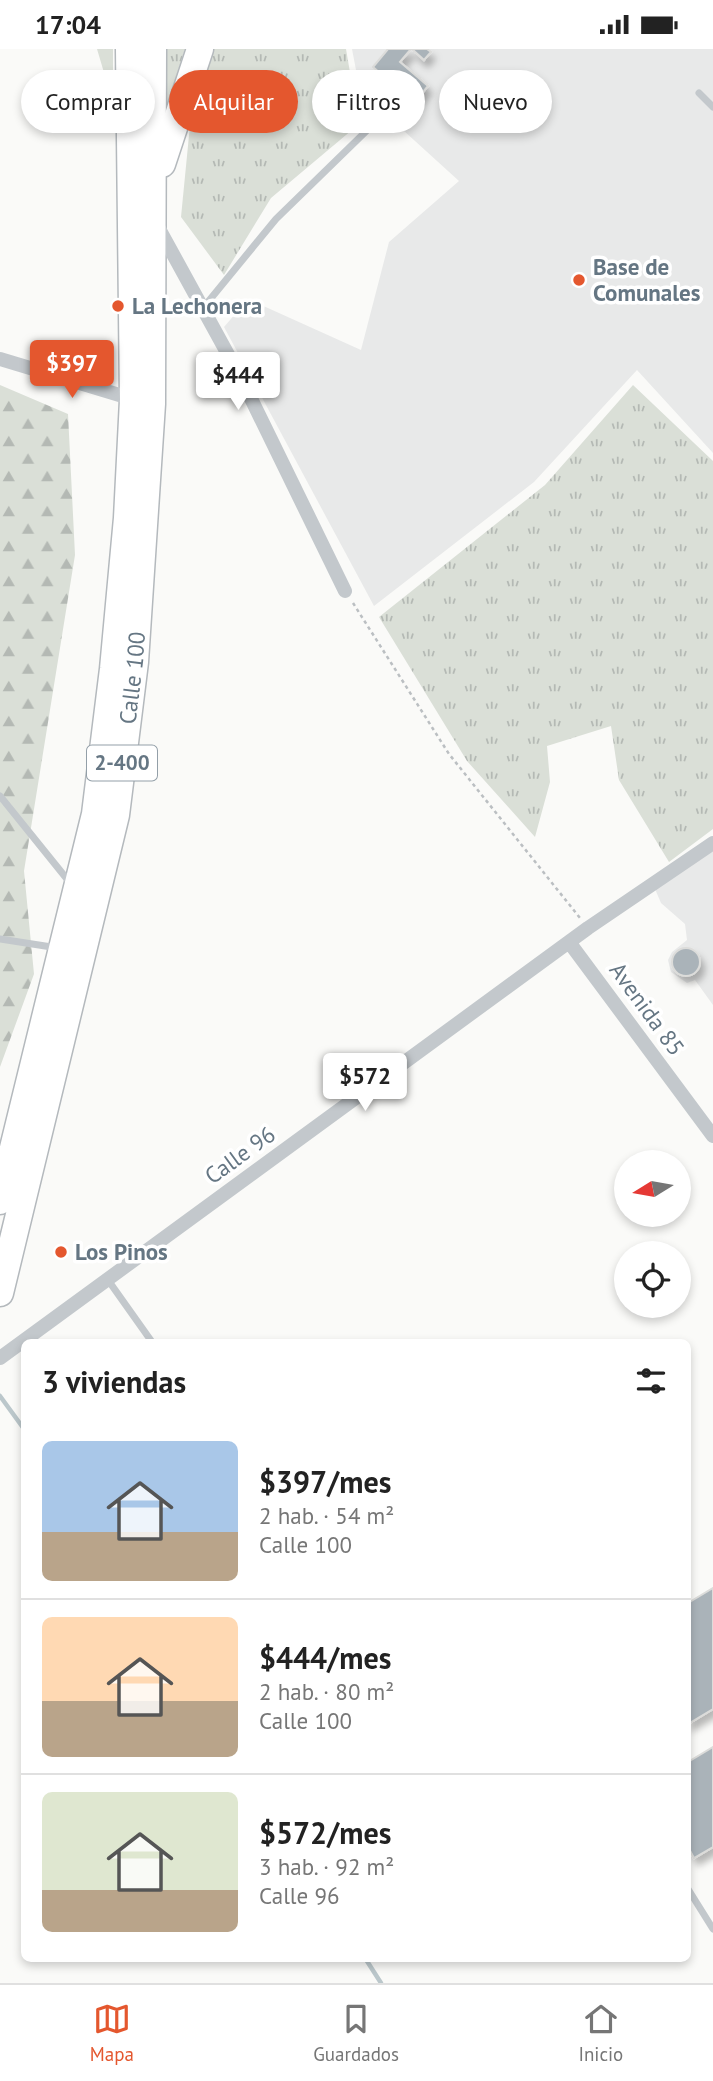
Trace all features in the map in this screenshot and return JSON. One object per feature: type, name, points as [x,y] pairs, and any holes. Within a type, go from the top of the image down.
[{"type":"highway","name":"Calle 100","points":[[0,1201],[95,814],[114,669],[127,518],[143,402],[129,49]]},
{"type":"highway","name":"Calle 100","points":[[0,1293],[116,815],[135,662],[143,402],[154,220],[153,49]]},
{"type":"highway","points":[[154,193],[179,104],[200,49]]},
{"type":"street","points":[[154,220],[242,380],[345,591]]},
{"type":"street","points":[[0,359],[143,402]]},
{"type":"street","name":"Calle 96","points":[[27,1339],[569,942],[713,843]]},
{"type":"street","name":"Avenida 85","points":[[569,942],[713,1136]]},
{"type":"street","name":"Calle 96","points":[[0,1359],[21,1344]]},
{"type":"lane","points":[[699,93],[713,107]]},
{"type":"lane","points":[[203,308],[276,219],[364,133]]},
{"type":"lane","points":[[0,796],[76,890]]},
{"type":"lane","points":[[0,939],[62,949]]},
{"type":"lane","points":[[108,1280],[150,1339]]},
{"type":"lane","points":[[691,1894],[713,1929]]},
{"type":"path","points":[[345,591],[449,754],[588,929]]},
{"type":"shaded area","points":[[352,49],[713,49],[713,453],[637,370],[534,482],[374,606],[224,327],[248,299],[361,350],[389,242],[459,181],[406,133],[425,133],[425,70],[356,70]]},
{"type":"shaded area","points":[[713,851],[713,1005],[695,980],[687,983],[671,972],[668,960],[672,952],[687,940],[685,924],[661,903],[655,889]]},
{"type":"green space","points":[[97,49],[113,49],[113,70],[103,70]]},
{"type":"green space","points":[[163,49],[185,49],[178,70],[169,70],[169,99],[163,118]]},
{"type":"green space","points":[[212,49],[346,49],[350,70],[312,70],[312,133],[348,133],[271,198],[224,275],[181,217],[189,133],[298,133],[298,70],[205,70]]},
{"type":"green space","points":[[0,385],[68,414],[75,555],[24,871],[34,974],[0,1067]]},
{"type":"green space","points":[[633,385],[713,461],[713,829],[669,862],[619,780],[611,726],[547,746],[550,782],[535,837],[467,761],[379,617],[545,485]]},
{"type":"building","points":[[388,49],[411,49],[400,62],[409,70],[376,70],[373,67]]},
{"type":"building","points":[[412,49],[427,49],[431,52],[424,60]]},
{"type":"building","points":[[686,948],[696,952],[700,962],[696,972],[686,976],[676,972],[672,962],[676,952]]},
{"type":"building","points":[[713,1588],[713,1709],[691,1722],[691,1601]]},
{"type":"building","points":[[713,1747],[713,1847],[694,1858],[691,1852],[691,1760]]},
{"type":"waterway","points":[[0,1396],[21,1425]]},
{"type":"waterway","points":[[368,1962],[381,1983]]},
{"type":"place","name":"Base de Comunales","points":[[579,280]]},
{"type":"place","name":"La Lechonera","points":[[118,306]]},
{"type":"place","name":"Los Pinos","points":[[61,1252]]}]
